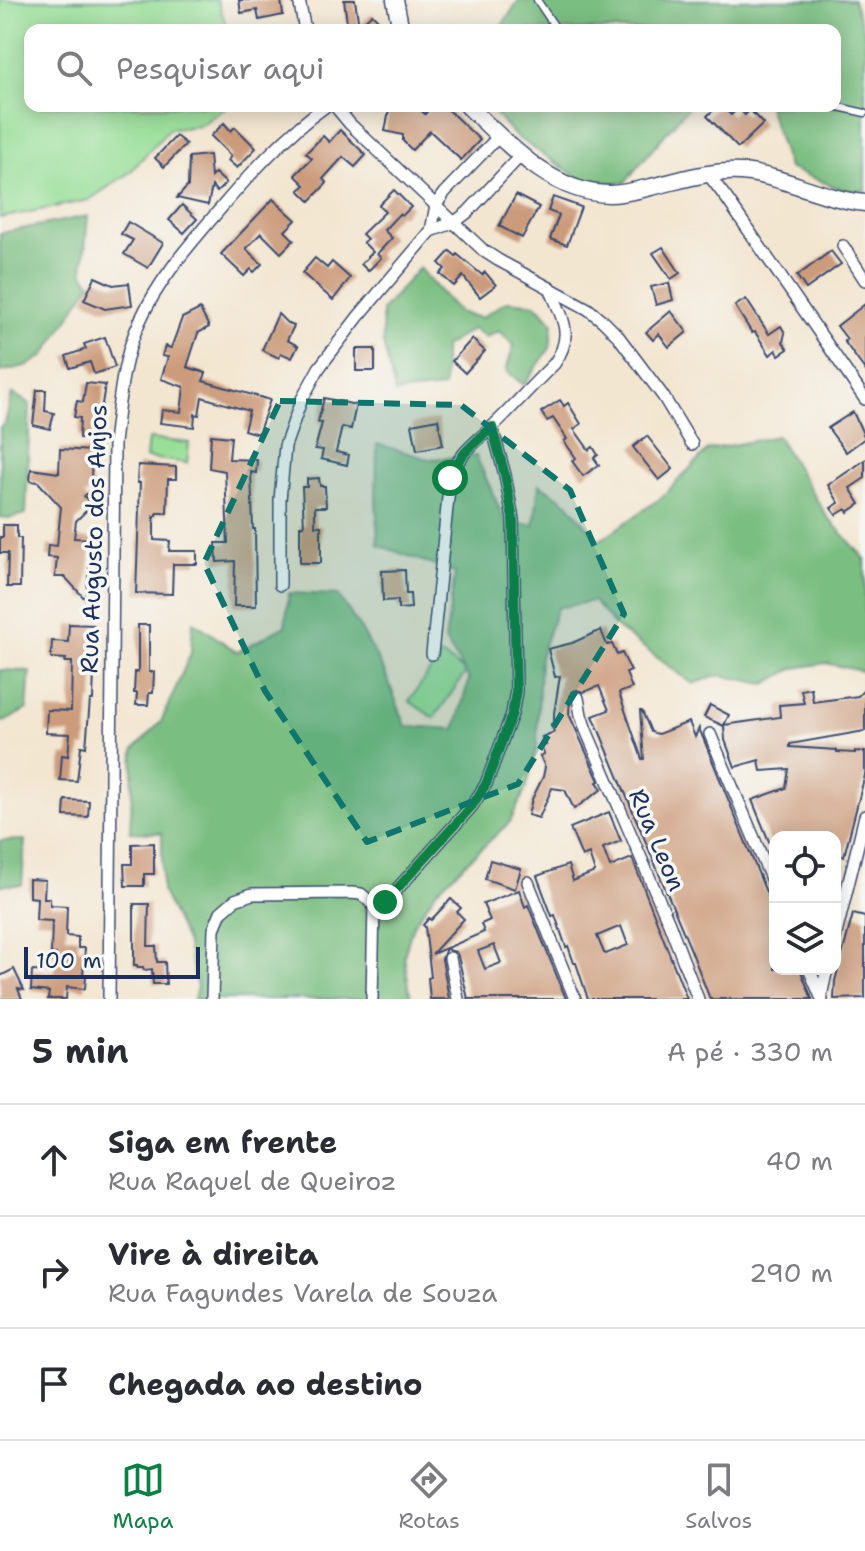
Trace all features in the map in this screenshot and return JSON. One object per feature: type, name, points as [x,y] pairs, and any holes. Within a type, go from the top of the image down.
[{"type":"street","points":[[299,0],[304,24]]},
{"type":"street","points":[[395,0],[400,24]]},
{"type":"street","name":"Rua Augusto dos Anjos","points":[[109,999],[114,443],[124,366],[138,324],[159,286],[186,249],[245,181],[317,112]]},
{"type":"street","points":[[340,112],[484,251],[588,309],[618,336],[663,396],[692,444]]},
{"type":"street","points":[[475,112],[521,155],[557,182],[580,190],[609,194],[708,174],[740,172],[865,203]]},
{"type":"street","points":[[280,585],[280,500],[285,446],[301,401],[319,368],[431,231],[436,205],[456,178],[500,135]]},
{"type":"street","points":[[431,231],[455,222],[521,155]]},
{"type":"street","points":[[708,174],[865,399]]},
{"type":"street","points":[[843,246],[865,280]]},
{"type":"street","points":[[432,654],[450,478],[463,453],[554,364],[562,352],[565,326],[550,288]]},
{"type":"street","points":[[212,999],[214,929],[221,912],[235,900],[252,894],[351,893],[361,894],[374,905],[380,905],[472,806],[486,784],[512,714],[516,691],[513,519],[492,427]]},
{"type":"street","name":"Rua Leon","points":[[578,698],[586,730],[669,923],[698,999]]},
{"type":"street","points":[[710,734],[769,874]]},
{"type":"street","points":[[841,914],[865,816]]},
{"type":"street","points":[[528,882],[575,999]]},
{"type":"street","points":[[372,999],[374,905]]},
{"type":"street","points":[[450,958],[458,999]]},
{"type":"street","points":[[811,975],[821,998]]},
{"type":"street","points":[[821,998],[826,975]]},
{"type":"lane","points":[[537,0],[553,24]]},
{"type":"lane","points":[[841,108],[865,113]]},
{"type":"highlighted area","points":[[280,401],[461,405],[570,490],[624,614],[518,784],[367,842],[265,691],[204,563]]},
{"type":"green space","points":[[0,0],[217,0],[226,24],[24,24],[24,112],[219,112],[199,126],[169,129],[130,172],[89,200],[0,218]]},
{"type":"green space","points":[[519,0],[853,0],[865,34],[865,191],[843,190],[788,168],[770,112],[841,112],[841,24],[503,24]]},
{"type":"green space","points":[[493,112],[684,112],[624,183],[585,182],[515,136]]},
{"type":"green space","points":[[88,216],[83,272],[91,283],[45,355],[29,365],[0,372],[0,233]]},
{"type":"green space","points":[[419,268],[458,312],[481,318],[507,301],[536,304],[553,323],[550,348],[524,385],[506,371],[514,345],[499,331],[486,337],[473,329],[444,347],[444,388],[395,393],[383,343],[382,310]]},
{"type":"green space","points":[[12,393],[30,404],[26,514],[9,518],[0,517],[0,427],[5,424]]},
{"type":"green space","points":[[777,436],[828,518],[865,559],[865,672],[826,663],[795,668],[765,684],[720,675],[693,684],[616,627],[593,601],[557,608],[540,657],[537,746],[526,789],[510,822],[437,890],[413,925],[404,956],[411,999],[194,999],[197,986],[186,941],[162,892],[162,833],[130,832],[134,750],[161,722],[191,653],[193,621],[237,652],[285,626],[289,593],[338,595],[385,673],[406,726],[455,729],[469,679],[445,641],[455,573],[378,545],[377,444],[429,459],[476,456],[506,523],[534,525],[539,484],[568,503],[599,541],[661,498],[708,450]]},
{"type":"green space","points":[[148,439],[189,443],[187,463],[146,458]]},
{"type":"green space","points":[[441,655],[466,672],[434,718],[409,701]]},
{"type":"green space","points":[[0,670],[30,671],[27,709],[0,722]]},
{"type":"green space","points":[[25,840],[22,885],[0,885],[0,841]]},
{"type":"building","points":[[239,0],[281,0],[283,15],[259,20],[257,10],[241,13]]},
{"type":"building","points":[[344,0],[355,0],[359,24],[347,23]]},
{"type":"building","points":[[372,14],[380,22],[378,24],[361,24]]},
{"type":"building","points":[[389,112],[450,112],[480,140],[461,160],[430,131],[412,150],[403,141],[403,135],[385,131]]},
{"type":"building","points":[[711,112],[728,112],[731,115],[742,112],[745,115],[752,112],[763,124],[738,148],[707,116]]},
{"type":"building","points":[[224,123],[231,131],[235,127],[256,148],[237,168],[228,160],[231,156],[211,136]]},
{"type":"building","points":[[340,130],[366,155],[355,167],[343,157],[323,179],[327,183],[310,201],[299,190],[305,185],[295,175],[312,158],[306,153],[323,136],[329,142]]},
{"type":"building","points":[[176,136],[186,144],[164,167],[155,158]]},
{"type":"building","points":[[209,155],[211,177],[215,173],[226,183],[217,192],[212,186],[208,205],[177,198],[188,186],[189,157]]},
{"type":"building","points":[[394,190],[411,207],[402,216],[399,214],[384,230],[392,238],[377,254],[381,258],[368,271],[361,264],[373,252],[363,242],[367,239],[362,234],[385,212],[379,205]]},
{"type":"building","points":[[516,195],[539,207],[522,238],[499,226]]},
{"type":"building","points":[[553,197],[581,207],[567,245],[550,239],[559,215],[548,211]]},
{"type":"building","points":[[273,199],[296,220],[285,231],[294,240],[281,253],[261,233],[246,249],[262,264],[244,276],[221,254]]},
{"type":"building","points":[[182,205],[197,219],[184,233],[169,220]]},
{"type":"building","points":[[128,222],[163,243],[148,268],[124,254],[133,240],[121,234]]},
{"type":"building","points":[[663,247],[680,273],[671,279],[653,253]]},
{"type":"building","points":[[450,251],[482,275],[485,272],[496,285],[480,297],[463,276],[454,286],[440,274],[445,269],[439,263]]},
{"type":"building","points":[[831,251],[841,264],[806,289],[797,276]]},
{"type":"building","points":[[315,258],[327,268],[332,262],[350,278],[333,300],[302,273]]},
{"type":"building","points":[[95,277],[113,285],[129,283],[132,305],[105,309],[84,300]]},
{"type":"building","points":[[669,283],[673,300],[656,305],[651,287]]},
{"type":"building","points":[[746,299],[769,334],[781,326],[785,333],[783,342],[788,349],[779,355],[776,350],[770,355],[735,306]]},
{"type":"building","points":[[865,304],[865,370],[837,326]]},
{"type":"building","points":[[200,309],[209,327],[198,333],[187,367],[206,373],[203,381],[270,400],[258,434],[244,430],[249,411],[202,397],[194,427],[160,423],[162,410],[181,412],[184,387],[161,379],[168,357],[162,356],[165,346],[171,348],[182,318]]},
{"type":"building","points":[[671,311],[687,332],[669,347],[659,334],[653,340],[646,332]]},
{"type":"building","points":[[278,314],[294,326],[287,340],[298,346],[292,358],[281,353],[279,358],[262,350]]},
{"type":"building","points":[[105,337],[115,367],[94,374],[90,362],[70,368],[66,356],[86,349],[84,344]]},
{"type":"building","points":[[472,339],[485,351],[465,373],[452,361]]},
{"type":"building","points":[[356,349],[375,349],[375,371],[356,371]]},
{"type":"building","points":[[86,383],[105,385],[101,411],[94,420],[93,442],[79,438],[80,418],[74,417],[77,401],[83,402]]},
{"type":"building","points":[[37,390],[46,390],[45,411],[54,413],[50,429],[33,425]]},
{"type":"building","points":[[324,398],[356,405],[351,429],[342,427],[336,452],[349,455],[347,465],[321,459],[323,450],[315,449]]},
{"type":"building","points":[[560,400],[564,406],[568,403],[581,424],[574,429],[589,450],[593,447],[598,455],[594,458],[599,465],[583,476],[572,461],[576,458],[564,441],[567,439],[553,418],[547,421],[541,412]]},
{"type":"building","points":[[853,412],[865,438],[846,452],[828,428]]},
{"type":"building","points":[[438,419],[443,445],[417,450],[412,424]]},
{"type":"building","points":[[211,435],[231,437],[229,459],[257,460],[256,473],[251,472],[256,606],[234,606],[235,561],[217,562],[216,543],[228,543],[225,471],[209,468]]},
{"type":"building","points":[[647,436],[673,469],[659,480],[633,447]]},
{"type":"building","points":[[60,449],[92,451],[91,482],[95,487],[84,496],[92,505],[76,521],[74,538],[92,539],[86,600],[65,577],[55,577],[57,558],[47,557],[48,545],[57,546],[61,507],[38,482],[30,481],[31,469],[59,473]]},
{"type":"building","points":[[865,460],[865,478],[850,488],[860,504],[836,515],[831,508],[839,503],[828,485]]},
{"type":"building","points":[[138,465],[176,467],[176,479],[168,479],[167,513],[154,516],[154,540],[170,541],[169,551],[197,551],[197,564],[173,564],[172,594],[136,593]]},
{"type":"building","points":[[319,478],[320,486],[325,486],[326,507],[315,507],[315,526],[321,526],[321,563],[300,563],[300,526],[304,526],[302,487],[307,487],[307,479]]},
{"type":"building","points":[[3,525],[17,525],[17,538],[21,538],[20,587],[7,587],[8,553],[0,553]]},
{"type":"building","points":[[405,570],[406,594],[410,594],[411,608],[398,609],[398,600],[383,601],[382,571]]},
{"type":"building","points":[[69,624],[94,625],[93,700],[90,700],[86,747],[81,746],[77,781],[60,780],[62,755],[68,756],[70,734],[46,733],[47,710],[71,711],[72,662],[51,658],[52,641],[68,642]]},
{"type":"building","points":[[138,625],[149,625],[149,672],[154,672],[153,693],[149,693],[148,705],[136,705],[137,693],[134,693],[135,672],[138,672]]},
{"type":"building","points":[[601,630],[607,645],[612,644],[617,655],[622,653],[631,671],[626,673],[632,688],[619,693],[642,759],[640,711],[651,732],[658,734],[689,722],[695,737],[699,728],[769,899],[769,975],[802,975],[812,999],[710,999],[593,716],[609,710],[599,686],[584,692],[572,692],[569,714],[602,789],[574,809],[565,790],[552,788],[539,818],[528,815],[545,767],[540,756],[544,754],[541,747],[546,745],[542,737],[554,732],[551,724],[554,722],[560,676],[555,677],[548,649],[572,643]]},
{"type":"building","points":[[811,688],[813,702],[858,696],[865,689],[865,731],[790,744],[790,747],[865,752],[865,775],[844,856],[841,855],[841,831],[769,831],[769,841],[752,800],[786,788],[789,769],[761,771],[759,760],[735,767],[725,740],[724,726],[704,717],[710,705],[729,715],[724,725],[780,717],[779,705],[804,703],[801,690]]},
{"type":"building","points":[[65,800],[89,801],[88,817],[64,816]]},
{"type":"building","points":[[609,812],[621,841],[603,848],[610,867],[632,858],[687,999],[588,999],[576,963],[566,947],[555,915],[552,916],[537,876],[568,865],[573,881],[595,872],[589,854],[582,857],[570,828]],"holes":[[[621,926],[628,945],[606,954],[597,936]]]},
{"type":"building","points":[[154,843],[154,874],[144,874],[144,886],[125,886],[124,864],[132,864],[132,844]]},
{"type":"building","points":[[490,860],[521,869],[515,889],[485,879]]},
{"type":"building","points":[[29,879],[45,880],[44,898],[50,898],[50,905],[67,906],[66,936],[78,937],[78,948],[85,948],[85,989],[67,987],[66,999],[48,999],[49,992],[31,990],[32,971],[55,972],[56,954],[51,954],[52,921],[36,920],[37,898],[29,897]]},
{"type":"building","points":[[519,890],[566,999],[468,999],[458,956],[447,948],[484,932],[481,924],[490,920],[483,904]],"holes":[[[494,945],[501,963],[485,969],[478,951]]]},
{"type":"building","points":[[451,899],[461,908],[457,912],[464,919],[432,954],[446,948],[442,959],[449,999],[430,999],[428,978],[431,977],[423,925]]},
{"type":"building","points":[[134,904],[149,904],[148,946],[156,946],[157,962],[165,962],[166,984],[153,984],[152,969],[144,970],[134,965]]},
{"type":"building","points":[[853,914],[865,917],[865,998],[834,999],[837,975],[841,975],[841,959]]},
{"type":"building","points":[[14,969],[24,990],[18,989],[22,999],[0,999],[0,976]]},
{"type":"route","points":[[385,902],[472,806],[486,784],[512,714],[516,691],[513,519],[492,427],[463,453],[450,478]]}]
